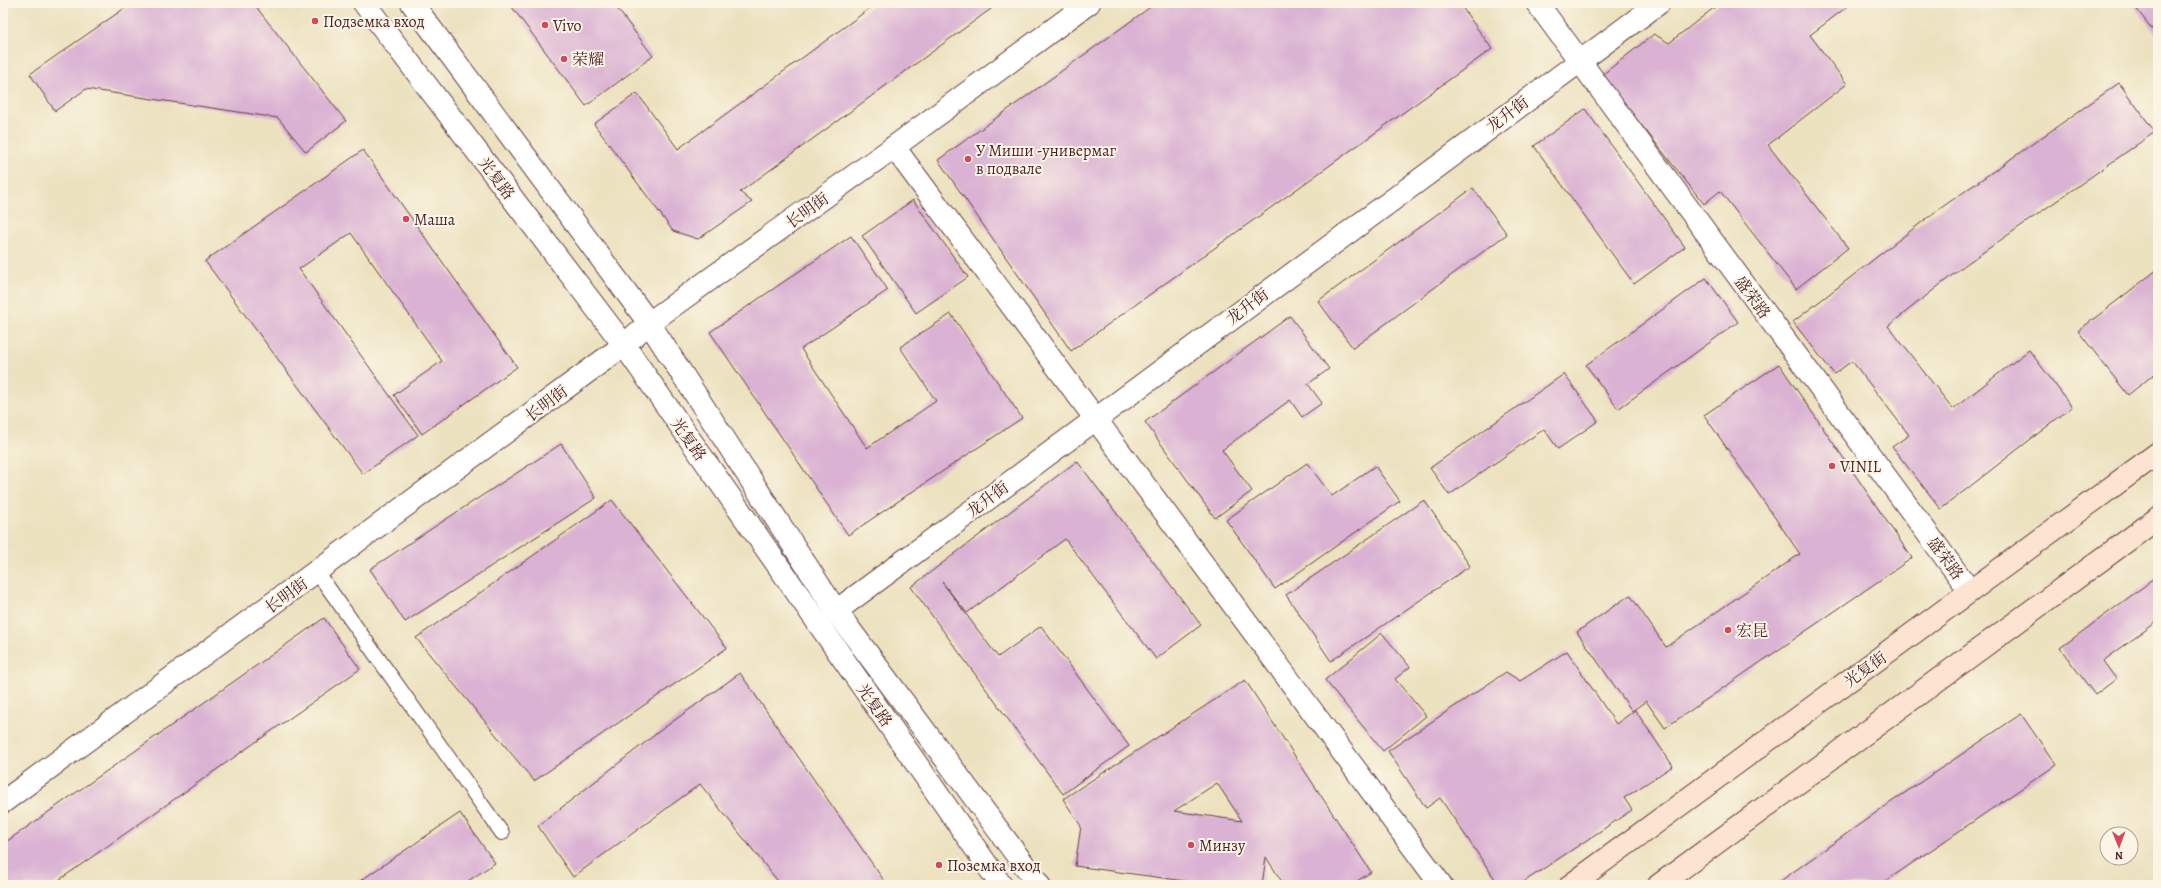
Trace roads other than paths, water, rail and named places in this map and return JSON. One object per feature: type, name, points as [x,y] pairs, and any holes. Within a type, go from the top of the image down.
[{"type":"main road","name":"光复街","points":[[1571,885],[2158,453]]},
{"type":"main road","points":[[1659,885],[2158,518]]},
{"type":"street","name":"光复路","points":[[364,3],[624,345],[1001,885]]},
{"type":"street","name":"光复路","points":[[412,3],[649,323],[836,611],[1039,885]]},
{"type":"street","name":"长明街","points":[[3,802],[624,345],[649,323],[894,148],[1089,3]]},
{"type":"street","name":"盛荣路","points":[[1537,3],[1970,591]]},
{"type":"street","name":"龙升街","points":[[836,611],[1579,60],[1659,3]]},
{"type":"street","points":[[894,148],[1094,420],[1441,885]]},
{"type":"lane","points":[[317,572],[502,833]]},
{"type":"place","name":"Подземка вход","points":[[315,21]]},
{"type":"place","name":"Vivo","points":[[545,25]]},
{"type":"place","name":"荣耀","points":[[564,59]]},
{"type":"place","name":"У Миши -универмаг в подвале","points":[[968,159]]},
{"type":"place","name":"Маша","points":[[406,219]]},
{"type":"place","name":"VINIL","points":[[1832,466]]},
{"type":"place","name":"宏昆","points":[[1728,630]]},
{"type":"place","name":"Минзу","points":[[1191,845]]},
{"type":"place","name":"Поземка вход","points":[[939,865]]}]
